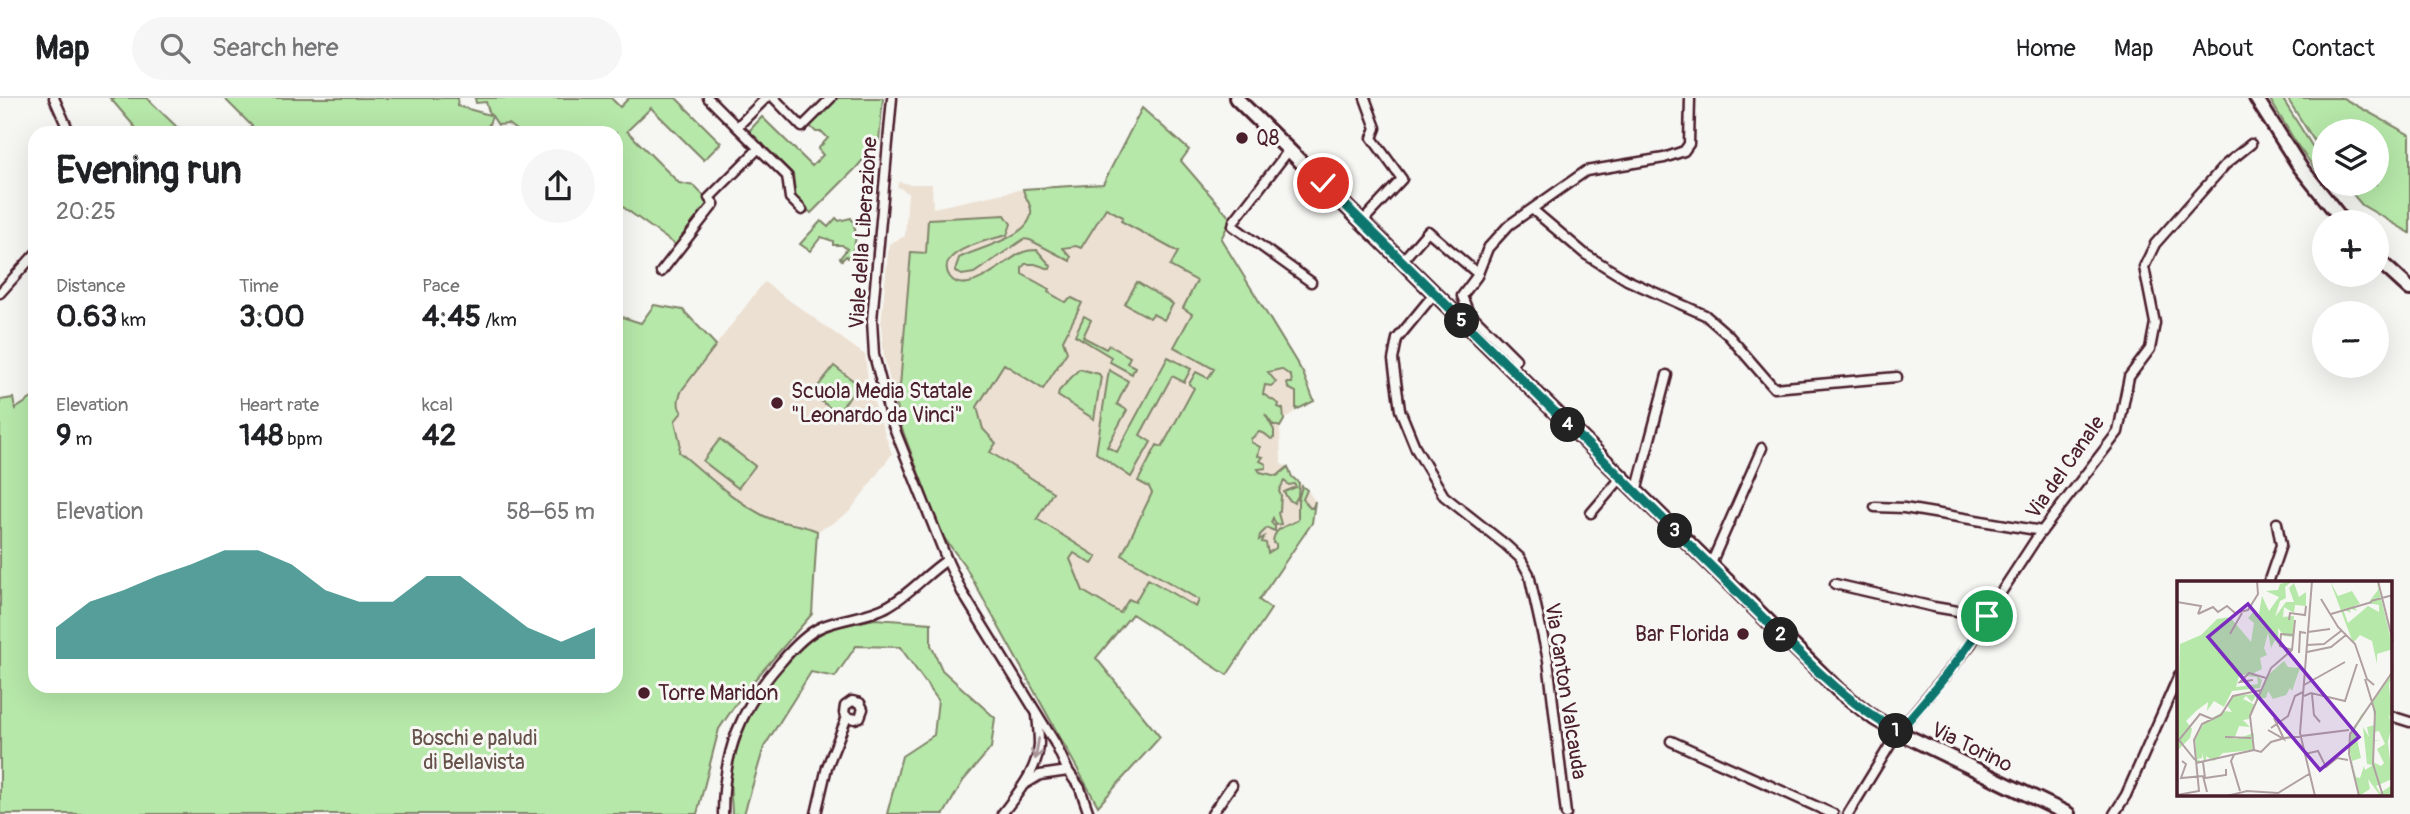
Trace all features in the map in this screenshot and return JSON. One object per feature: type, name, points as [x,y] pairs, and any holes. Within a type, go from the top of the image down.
[{"type":"street","points":[[54,98],[67,126]]},
{"type":"street","points":[[708,98],[788,176],[790,198],[802,210]]},
{"type":"street","points":[[737,127],[766,98]]},
{"type":"street","points":[[774,98],[802,127],[831,98]]},
{"type":"street","name":"Viale della Liberazione","points":[[892,98],[871,327],[874,355],[891,420],[962,592],[1037,712],[1077,783],[1089,814]]},
{"type":"street","name":"Via Torino","points":[[1236,98],[1838,690],[1874,718],[1898,732],[2068,814]]},
{"type":"street","points":[[1362,222],[1402,179],[1372,138],[1376,128],[1365,98]]},
{"type":"street","points":[[1510,367],[1516,359],[1513,354],[1468,311],[1462,296],[1478,274],[1488,248],[1509,225],[1586,171],[1664,158],[1685,151],[1689,144],[1690,98]]},
{"type":"street","points":[[2256,98],[2300,166],[2335,210]]},
{"type":"street","name":"Via del Canale","points":[[1848,814],[1898,732],[1947,676],[2042,531],[2118,432],[2129,377],[2150,349],[2155,323],[2144,267],[2155,244],[2225,165],[2251,144]]},
{"type":"street","points":[[661,272],[714,204],[709,198],[758,148]]},
{"type":"street","points":[[1289,150],[1234,221],[1233,226],[1311,282]]},
{"type":"street","points":[[1533,210],[1595,261],[1627,280],[1705,315],[1728,335],[1774,388],[1897,377]]},
{"type":"street","points":[[1402,261],[1427,231],[1478,274]]},
{"type":"street","points":[[0,293],[28,262]]},
{"type":"street","points":[[2389,270],[2410,289]]},
{"type":"street","name":"Via Canton Valcauda","points":[[1434,294],[1397,339],[1393,360],[1400,410],[1416,449],[1444,496],[1513,551],[1529,574],[1548,660],[1566,814]]},
{"type":"street","points":[[1636,492],[1667,375]]},
{"type":"street","points":[[1710,566],[1762,448]]},
{"type":"street","points":[[1591,513],[1621,478]]},
{"type":"street","points":[[1875,508],[1904,508],[2042,531]]},
{"type":"street","points":[[2269,581],[2281,545],[2277,523]]},
{"type":"street","points":[[723,814],[723,784],[727,762],[749,702],[768,676],[794,647],[820,628],[885,608],[947,560]]},
{"type":"street","points":[[1835,584],[1934,607],[1987,616]]},
{"type":"street","points":[[2114,814],[2126,795],[2177,680]]},
{"type":"street","points":[[1002,814],[1024,783],[1039,747],[1037,712]]},
{"type":"street","points":[[2392,716],[2410,722]]},
{"type":"street","points":[[816,814],[827,767],[847,717]]},
{"type":"street","points":[[1671,741],[1833,814]]},
{"type":"street","points":[[1024,783],[1040,775],[1068,771]]},
{"type":"street","points":[[1212,814],[1232,785]]},
{"type":"shaded area","points":[[1142,108],[1189,150],[1181,161],[1231,219],[1221,239],[1303,373],[1314,401],[1296,410],[1283,421],[1280,427],[1281,464],[1288,467],[1292,477],[1315,501],[1312,523],[1259,600],[1271,609],[1227,675],[1132,614],[1096,658],[1160,737],[1098,806],[965,566],[942,535],[901,426],[884,357],[881,325],[889,244],[905,236],[908,193],[897,186],[899,182],[932,184],[933,208],[1023,189],[1103,184]]},
{"type":"shaded area","name":"Scuola Media Statale \"Leonardo da Vinci\"","points":[[764,282],[865,355],[869,388],[892,454],[850,511],[817,531],[804,525],[766,517],[743,503],[679,452],[680,442],[675,421],[682,412],[679,398],[682,390]]},
{"type":"green space","points":[[110,98],[147,98],[176,126],[134,126]]},
{"type":"green space","points":[[224,98],[458,98],[457,106],[490,115],[486,102],[476,103],[475,98],[611,98],[620,107],[629,98],[676,98],[721,143],[704,160],[651,108],[627,131],[679,183],[694,186],[712,204],[677,246],[623,207],[623,126],[511,126],[498,125],[492,116],[488,126],[252,126]]},
{"type":"green space","points":[[838,98],[883,98],[879,141],[811,213],[796,199],[793,174],[749,131],[762,117],[812,166],[823,155],[818,149],[828,138],[810,126]]},
{"type":"green space","points":[[2269,98],[2282,98],[2312,146],[2312,165]]},
{"type":"green space","points":[[2287,98],[2343,98],[2381,119],[2312,119],[2312,137]]},
{"type":"green space","points":[[1142,108],[1189,150],[1181,161],[1231,219],[1221,239],[1303,373],[1314,401],[1296,410],[1296,392],[1288,388],[1287,383],[1292,383],[1291,376],[1281,369],[1268,372],[1276,382],[1271,386],[1265,385],[1263,394],[1279,404],[1278,407],[1283,409],[1284,420],[1280,427],[1272,424],[1265,414],[1274,430],[1274,438],[1259,432],[1251,439],[1251,442],[1260,447],[1258,456],[1263,457],[1260,461],[1266,464],[1266,468],[1258,469],[1260,472],[1277,476],[1288,467],[1292,477],[1299,483],[1298,496],[1294,503],[1284,492],[1296,487],[1294,484],[1289,485],[1284,481],[1279,491],[1281,496],[1278,513],[1281,524],[1276,525],[1273,518],[1271,522],[1275,531],[1267,528],[1259,540],[1264,537],[1262,542],[1266,543],[1268,553],[1276,548],[1273,543],[1275,533],[1298,520],[1298,501],[1302,486],[1307,490],[1303,499],[1310,508],[1315,501],[1312,523],[1259,600],[1271,609],[1227,675],[1132,614],[1096,658],[1160,737],[1098,806],[965,566],[942,535],[901,426],[891,386],[900,386],[911,252],[926,253],[928,219],[1005,215],[1011,224],[1007,235],[978,243],[956,253],[949,260],[947,268],[950,277],[957,283],[976,281],[1021,253],[1037,250],[1051,266],[1050,269],[1025,264],[1022,274],[1049,289],[1048,292],[1065,302],[1072,298],[1082,303],[1063,340],[1067,352],[1043,389],[1004,364],[977,407],[983,429],[996,443],[990,452],[1053,492],[1037,519],[1097,557],[1092,564],[1074,553],[1070,559],[1083,591],[1120,613],[1129,599],[1135,602],[1148,579],[1196,607],[1199,600],[1122,555],[1152,493],[1149,487],[1138,481],[1157,445],[1162,447],[1194,388],[1189,384],[1196,372],[1208,378],[1214,369],[1174,347],[1192,314],[1183,308],[1197,281],[1170,266],[1178,252],[1121,221],[1123,217],[1106,208],[1081,248],[1063,248],[1071,257],[1070,261],[1024,239],[974,273],[962,275],[955,271],[959,258],[1003,240],[1024,227],[1030,219],[1031,210],[1023,189],[1103,184]]},
{"type":"green space","points":[[2389,123],[2410,135],[2410,233],[2389,221],[2389,210],[2371,210],[2354,196],[2389,196]]},
{"type":"green space","points":[[836,218],[839,221],[851,218],[856,233],[855,244],[848,258],[840,258],[847,249],[842,245],[833,245],[833,241],[821,237],[810,251],[800,244],[821,221],[828,227]]},
{"type":"green space","points":[[1137,282],[1173,304],[1164,320],[1153,314],[1150,318],[1125,304]]},
{"type":"green space","name":"Boschi e paludi di Bellavista","points":[[654,305],[683,310],[716,345],[680,395],[682,412],[675,421],[680,442],[679,452],[753,510],[770,519],[817,531],[812,614],[744,692],[719,729],[697,814],[0,814],[0,400],[13,398],[15,409],[28,401],[28,693],[623,693],[623,317],[641,323]]},
{"type":"green space","points":[[1084,316],[1091,320],[1083,337],[1106,349],[1109,345],[1130,357],[1127,363],[1135,367],[1132,374],[1110,362],[1111,357],[1075,335]]},
{"type":"green space","points":[[1168,357],[1191,369],[1184,382],[1172,376],[1140,435],[1151,442],[1131,477],[1096,453],[1109,370],[1128,381],[1117,404],[1127,410],[1107,447],[1117,452]]},
{"type":"green space","points":[[834,366],[859,385],[837,413],[812,394]]},
{"type":"green space","points":[[1079,369],[1099,374],[1101,377],[1094,419],[1058,396],[1059,391]]},
{"type":"green space","points":[[720,439],[755,466],[738,488],[703,461]]},
{"type":"green space","points":[[875,619],[931,623],[931,645],[942,670],[995,718],[991,748],[963,781],[944,814],[887,814],[902,756],[934,735],[938,700],[900,647],[856,646],[835,677],[811,672],[764,747],[744,814],[732,814],[730,781],[741,737],[760,697],[773,679],[801,647],[817,636],[838,627]]},
{"type":"place","name":"Q8","points":[[1242,138]]},
{"type":"place","name":"Scuola Media Statale \"Leonardo da Vinci\"","points":[[777,403]]},
{"type":"place","name":"Bar Florida","points":[[1743,634]]},
{"type":"place","name":"Torre Maridon","points":[[644,693]]},
{"type":"route","points":[[1323,183],[1808,662],[1874,718],[1898,732],[1947,676],[1987,616]]}]
